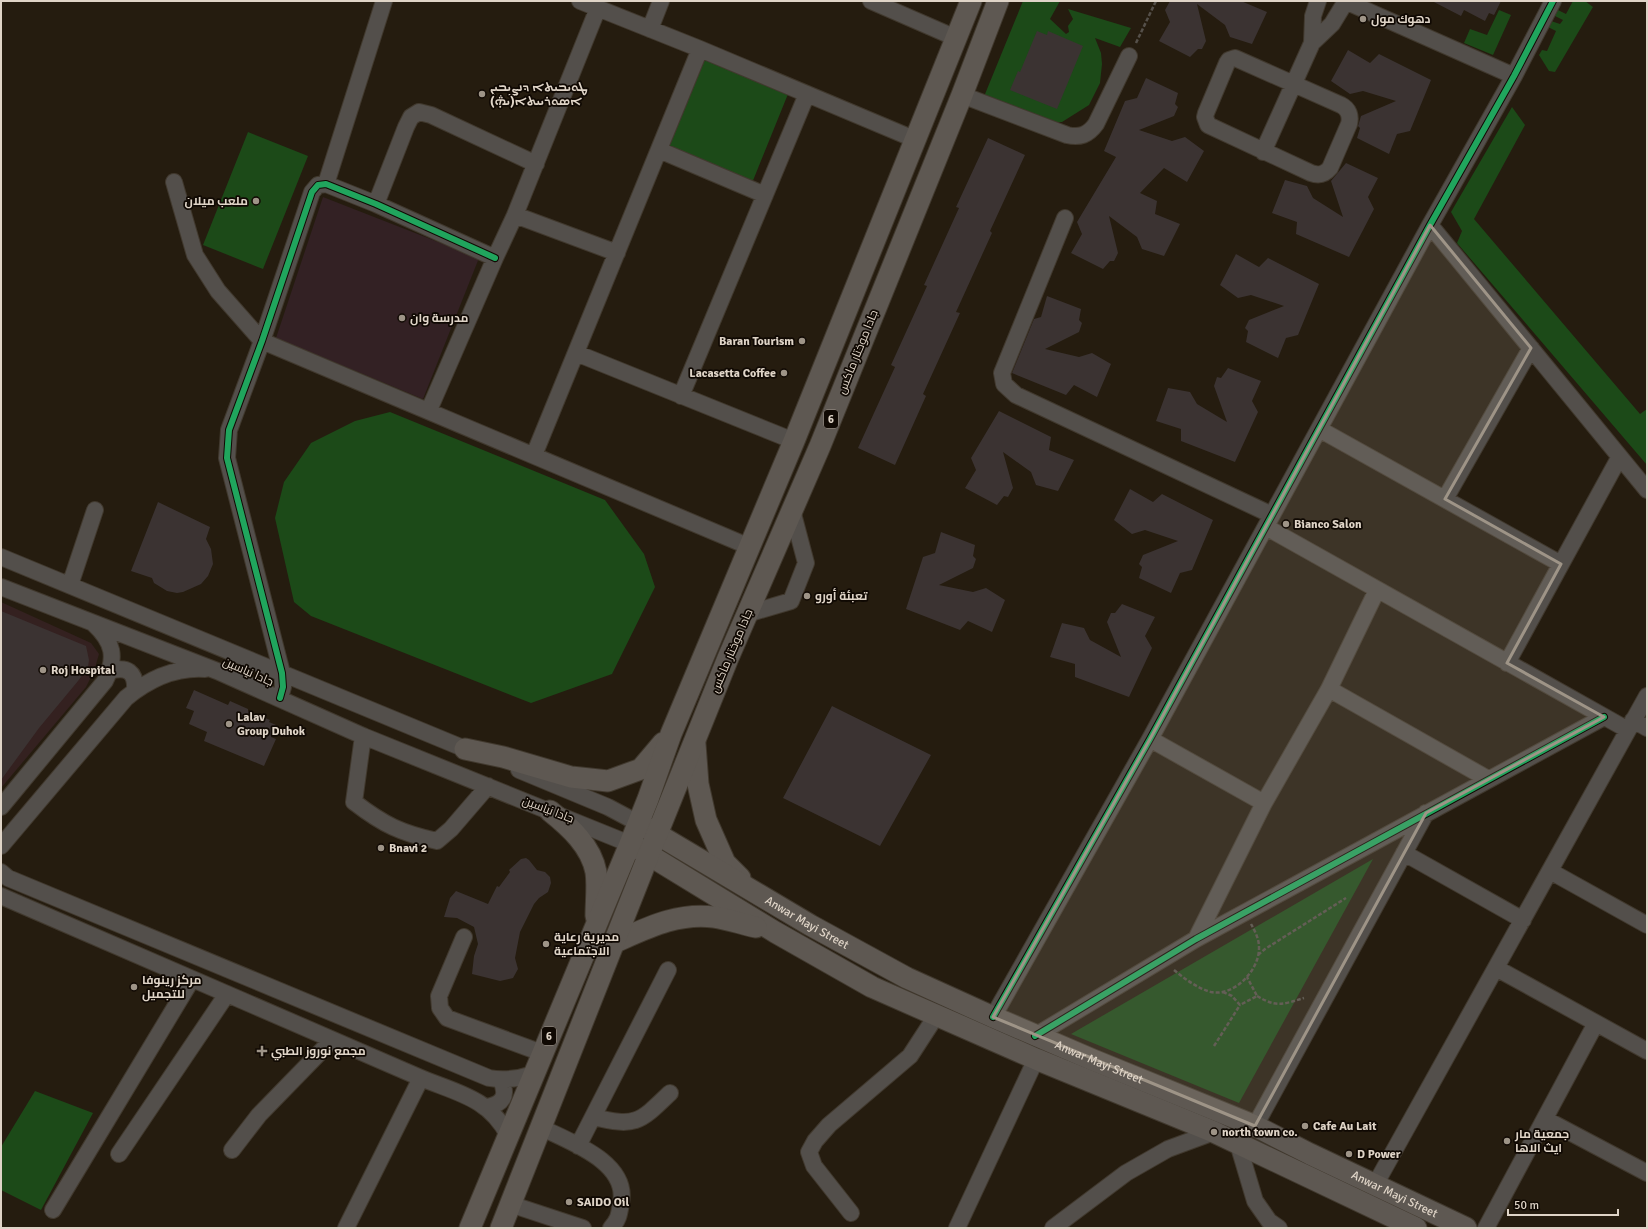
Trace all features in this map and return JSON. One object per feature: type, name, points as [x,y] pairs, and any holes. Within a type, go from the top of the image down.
[{"type":"main road","name":"6","points":[[470,1228],[630,844],[672,734],[794,441],[914,139],[971,1]]},
{"type":"main road","name":"جادا موختار ماكس","points":[[657,834],[747,614],[820,446],[962,95],[998,1]]},
{"type":"main road","points":[[465,749],[503,757],[571,777],[608,781],[641,769],[672,734]]},
{"type":"main road","points":[[695,740],[698,784],[706,820],[726,862],[748,888]]},
{"type":"main road","points":[[550,811],[568,826],[586,847],[596,872],[596,926]]},
{"type":"main road","name":"Anwar Mayi Street","points":[[638,823],[810,925],[907,978],[992,1018],[1255,1126],[1466,1228]]},
{"type":"main road","name":"6","points":[[501,1228],[657,834]]},
{"type":"main road","name":"جادا نیاسین","points":[[630,844],[648,854]]},
{"type":"main road","name":"Anwar Mayi Street","points":[[648,854],[775,932],[872,987],[1036,1059],[1214,1132],[1416,1228]]},
{"type":"main road","points":[[613,943],[661,922],[689,916],[714,917],[775,932]]},
{"type":"street","points":[[326,184],[384,1]]},
{"type":"street","points":[[580,1],[700,49],[914,139]]},
{"type":"street","points":[[650,29],[661,1]]},
{"type":"street","points":[[871,1],[956,38]]},
{"type":"street","points":[[1263,152],[1312,43],[1313,16],[1318,1]]},
{"type":"street","points":[[1312,43],[1332,24],[1345,1],[1514,76]]},
{"type":"street","points":[[992,1018],[1150,739],[1430,225],[1514,76],[1554,1]]},
{"type":"street","points":[[429,410],[515,215],[598,8]]},
{"type":"street","points":[[534,455],[700,49]]},
{"type":"street","points":[[962,95],[1067,135],[1075,137],[1084,135],[1096,124],[1129,56]]},
{"type":"street","points":[[1232,58],[1239,58],[1344,107],[1349,113],[1349,124],[1330,168],[1324,174],[1315,174],[1263,152],[1211,128],[1206,122],[1206,113],[1227,62],[1232,58]]},
{"type":"street","points":[[682,396],[807,94]]},
{"type":"street","points":[[376,204],[406,127],[411,117],[419,112],[431,115],[536,164]]},
{"type":"street","points":[[659,150],[765,195]]},
{"type":"street","points":[[174,182],[195,255],[218,291],[262,341],[429,410],[750,547]]},
{"type":"street","points":[[280,698],[283,687],[282,673],[227,458],[228,430],[262,341],[308,200],[318,185],[326,184],[376,204],[495,258]]},
{"type":"street","points":[[515,215],[617,253]]},
{"type":"street","points":[[1065,218],[1002,373],[1004,384],[1016,396],[1269,521],[1377,590],[1507,663],[1604,717],[1636,726]]},
{"type":"street","points":[[1430,225],[1647,490]]},
{"type":"street","points":[[1445,499],[1531,348]]},
{"type":"street","points":[[576,353],[794,441]]},
{"type":"street","points":[[1319,429],[1562,564]]},
{"type":"street","points":[[1507,663],[1620,458]]},
{"type":"street","points":[[70,585],[94,510]]},
{"type":"street","points":[[747,614],[790,601],[806,563],[792,510]]},
{"type":"street","name":"جادا نیاسین","points":[[1,557],[608,807],[638,823]]},
{"type":"street","points":[[1196,939],[1264,803],[1329,689],[1377,590]]},
{"type":"street","name":"جادا نیاسین","points":[[3,592],[92,622],[217,670],[363,736],[630,844]]},
{"type":"street","points":[[1,807],[105,681],[110,671],[112,653],[105,635],[92,622]]},
{"type":"street","points":[[1,846],[126,698],[154,678],[174,671],[196,668],[217,670]]},
{"type":"street","points":[[110,671],[125,669],[132,674],[136,681],[136,690]]},
{"type":"street","points":[[1329,689],[1488,779]]},
{"type":"street","points":[[1375,1185],[1550,871],[1636,726],[1647,696]]},
{"type":"street","points":[[1035,1036],[1196,939],[1604,717]]},
{"type":"street","points":[[363,736],[354,802],[373,817],[409,835],[437,841],[451,829],[488,786]]},
{"type":"street","points":[[1150,739],[1264,803]]},
{"type":"street","points":[[1255,1126],[1426,813]]},
{"type":"street","points":[[1404,853],[1523,920]]},
{"type":"street","points":[[1550,871],[1647,924]]},
{"type":"street","points":[[3,878],[478,1073],[501,1080],[518,1079],[533,1074]]},
{"type":"street","points":[[1,896],[332,1040],[477,1101],[486,1107],[499,1120],[508,1136]]},
{"type":"street","points":[[464,937],[439,996],[440,1008],[443,1013],[447,1018],[542,1053]]},
{"type":"street","points":[[1496,968],[1647,1051]]},
{"type":"street","points":[[578,1146],[668,970]]},
{"type":"street","points":[[53,1210],[192,979]]},
{"type":"street","points":[[119,1154],[227,994]]},
{"type":"street","points":[[850,1213],[814,1166],[809,1152],[814,1141],[829,1125],[910,1056],[936,1016]]},
{"type":"street","points":[[1486,1228],[1596,1024]]},
{"type":"street","points":[[232,1150],[258,1115],[332,1040]]},
{"type":"street","points":[[957,1228],[1036,1059]]},
{"type":"street","points":[[346,1228],[421,1078]]},
{"type":"street","points":[[486,1107],[496,1105],[503,1098],[505,1089],[501,1080]]},
{"type":"street","points":[[593,1117],[616,1122],[629,1122],[646,1116],[670,1093]]},
{"type":"street","points":[[1545,1119],[1647,1173]]},
{"type":"street","points":[[540,1127],[604,1161],[619,1181],[623,1195],[618,1220],[611,1228]]},
{"type":"street","points":[[1053,1228],[1126,1173],[1168,1149],[1214,1132]]},
{"type":"street","points":[[1238,1144],[1255,1201],[1269,1221],[1279,1228]]},
{"type":"street","points":[[510,1204],[583,1228]]},
{"type":"path","points":[[1129,56],[1156,1]]},
{"type":"path","points":[[1258,955],[1265,949],[1346,898]]},
{"type":"path","points":[[1223,992],[1234,987],[1252,972],[1258,955],[1259,948],[1257,937],[1252,925],[1240,915]]},
{"type":"path","points":[[1164,959],[1181,975],[1200,987],[1212,992],[1223,992],[1232,996],[1240,1005]]},
{"type":"path","points":[[1247,977],[1257,996],[1266,1002],[1284,1005],[1304,998]]},
{"type":"path","points":[[1214,1046],[1240,1005],[1257,996]]},
{"type":"highlighted area","points":[[1430,225],[1531,348],[1445,499],[1561,564],[1507,663],[1604,717],[1426,813],[1255,1126],[993,1017],[1150,739]]},
{"type":"shaded area","points":[[323,197],[479,258],[423,399],[276,338]]},
{"type":"shaded area","name":"Roj Hospital","points":[[1,602],[91,643],[99,654],[94,671],[86,687],[1,788]]},
{"type":"green space","points":[[1023,1],[1060,1],[1050,19],[1066,34],[1069,32],[1068,26],[1073,19],[1068,9],[1131,28],[1120,47],[1095,38],[1101,53],[1102,64],[1100,83],[1089,105],[1062,122],[1042,123],[983,99]]},
{"type":"green space","points":[[1573,1],[1585,1],[1593,7],[1555,72],[1549,71],[1539,55],[1542,50],[1547,51],[1556,31],[1546,26],[1548,20],[1560,24],[1563,20],[1553,15],[1556,9],[1566,14]]},
{"type":"green space","points":[[1499,10],[1511,15],[1493,55],[1464,43],[1470,29],[1487,35]]},
{"type":"green space","points":[[705,59],[788,94],[752,183],[668,149]]},
{"type":"green space","points":[[1512,107],[1525,125],[1474,219],[1640,414],[1647,409],[1647,465],[1457,243],[1462,231],[1451,212]]},
{"type":"green space","name":"ملعب ميلان","points":[[248,132],[308,156],[263,269],[203,245]]},
{"type":"green space","points":[[390,412],[605,500],[644,554],[655,587],[612,674],[531,703],[311,616],[294,602],[275,518],[284,482],[311,443],[355,421]]},
{"type":"green space","points":[[1373,859],[1239,1103],[1071,1034]]},
{"type":"green space","points":[[35,1091],[93,1113],[41,1210],[1,1190],[1,1147]]},
{"type":"building","points":[[1170,1],[1241,1],[1267,12],[1252,44],[1230,37],[1225,25],[1197,4],[1206,41],[1202,49],[1198,49],[1190,57],[1159,41],[1170,22],[1165,10]]},
{"type":"building","name":"دهوك مول","points":[[1432,1],[1501,1],[1494,15],[1489,13],[1485,21],[1464,10],[1461,16]]},
{"type":"building","points":[[1037,31],[1047,35],[1048,31],[1083,46],[1057,109],[1010,90],[1018,71],[1020,72]]},
{"type":"building","points":[[1348,50],[1370,63],[1379,54],[1431,80],[1410,131],[1397,134],[1389,154],[1357,138],[1360,128],[1358,126],[1361,116],[1396,101],[1363,91],[1350,94],[1331,81]]},
{"type":"building","points":[[1146,78],[1178,93],[1175,104],[1178,107],[1174,116],[1139,130],[1172,141],[1185,137],[1204,151],[1187,182],[1164,168],[1140,193],[1157,201],[1155,214],[1180,224],[1164,256],[1142,249],[1137,237],[1109,216],[1118,253],[1114,261],[1110,261],[1103,269],[1071,253],[1082,234],[1077,222],[1116,157],[1104,151],[1125,101],[1137,98]]},
{"type":"building","points":[[988,138],[1025,155],[990,231],[992,233],[956,312],[960,313],[923,394],[926,396],[895,465],[858,448],[895,367],[891,365],[927,286],[924,285],[959,208],[956,207]]},
{"type":"building","points":[[1346,163],[1378,178],[1368,197],[1374,209],[1349,257],[1296,234],[1297,222],[1272,213],[1285,180],[1307,186],[1313,198],[1343,217],[1331,181]]},
{"type":"building","points":[[1236,254],[1259,267],[1268,258],[1319,284],[1298,335],[1286,338],[1278,358],[1246,342],[1248,331],[1245,328],[1249,320],[1284,306],[1251,295],[1238,298],[1220,285]]},
{"type":"building","points":[[1047,296],[1081,309],[1079,320],[1082,323],[1079,332],[1045,349],[1079,357],[1092,353],[1111,364],[1097,397],[1074,385],[1066,395],[1012,373],[1034,319],[1041,317]]},
{"type":"building","points":[[1228,368],[1261,381],[1252,401],[1258,412],[1235,462],[1181,441],[1181,429],[1156,421],[1168,388],[1190,392],[1197,404],[1227,422],[1214,386],[1217,377],[1221,378]]},
{"type":"building","points":[[999,411],[1051,437],[1049,450],[1074,460],[1058,491],[1036,485],[1031,472],[1003,452],[1013,488],[1008,497],[1004,496],[997,505],[965,488],[976,470],[971,458]]},
{"type":"building","points":[[1130,489],[1153,502],[1162,494],[1213,520],[1192,570],[1180,573],[1171,593],[1139,578],[1142,567],[1139,564],[1143,555],[1178,541],[1145,530],[1132,534],[1114,520]]},
{"type":"building","points":[[158,502],[210,527],[206,539],[211,549],[213,564],[208,576],[201,584],[183,592],[177,593],[167,591],[154,583],[152,578],[131,571]]},
{"type":"building","points":[[941,532],[975,545],[973,556],[976,559],[973,568],[939,585],[973,592],[986,588],[1005,600],[992,632],[968,621],[960,630],[906,609],[923,557],[935,553]]},
{"type":"building","points":[[1122,604],[1155,617],[1145,636],[1152,648],[1129,697],[1075,677],[1075,664],[1050,657],[1062,623],[1084,628],[1090,640],[1121,657],[1107,622],[1111,613],[1115,613]]},
{"type":"building","name":"Roj Hospital","points":[[1,611],[86,646],[89,660],[88,667],[78,681],[39,728],[1,780]]},
{"type":"building","points":[[194,690],[228,705],[230,701],[248,709],[248,711],[270,720],[269,722],[276,725],[271,737],[276,739],[264,766],[204,741],[207,732],[189,724],[194,711],[186,708]]},
{"type":"building","points":[[832,706],[931,755],[880,846],[783,798]]},
{"type":"building","points":[[526,858],[537,870],[545,872],[550,877],[551,883],[548,892],[539,898],[534,904],[520,932],[515,958],[518,969],[513,978],[500,981],[472,974],[474,956],[478,944],[474,927],[457,918],[444,917],[450,898],[456,891],[488,904],[497,886],[499,887],[510,872],[509,870],[521,859]]},
{"type":"cycle path","points":[[993,1017],[1150,739],[1430,225],[1514,76],[1553,1]]},
{"type":"cycle path","points":[[280,698],[283,687],[282,673],[227,458],[229,430],[262,341],[312,192],[318,185],[326,184],[376,204],[495,258]]},
{"type":"cycle path","points":[[1035,1036],[1196,939],[1604,717]]},
{"type":"place","name":"دهوك مول","points":[[1363,19]]},
{"type":"place","name":"ܛܘܝܒܝܬܐ ܕܢܨܝܒܝܢ ܐܣܘܪܝܝܬܐ(ܞ)","points":[[482,94]]},
{"type":"place","name":"ملعب ميلان","points":[[256,201]]},
{"type":"place","name":"مدرسة وان","points":[[402,318]]},
{"type":"place","name":"Baran Tourism","points":[[802,341]]},
{"type":"place","name":"Lacasetta Coffee","points":[[784,373]]},
{"type":"place","name":"Bianco Salon","points":[[1286,524]]},
{"type":"place","name":"تعبئة أورو","points":[[807,596]]},
{"type":"place","name":"Roj Hospital","points":[[43,670]]},
{"type":"place","name":"Lalav Group Duhok","points":[[229,724]]},
{"type":"place","name":"Bnavi 2","points":[[381,848]]},
{"type":"place","name":"مديرية رعاية الاجتماعية","points":[[546,944]]},
{"type":"place","name":"مركز رينوفا للتجميل","points":[[134,987]]},
{"type":"place","name":"مجمع نوروز الطبي","points":[[262,1051]]},
{"type":"place","name":"Cafe Au Lait","points":[[1305,1126]]},
{"type":"place","name":"north town co.","points":[[1214,1132]]},
{"type":"place","name":"جمعية مار ايث الاها","points":[[1507,1141]]},
{"type":"place","name":"D Power","points":[[1349,1154]]},
{"type":"place","name":"SAIDO Oil","points":[[569,1202]]}]
